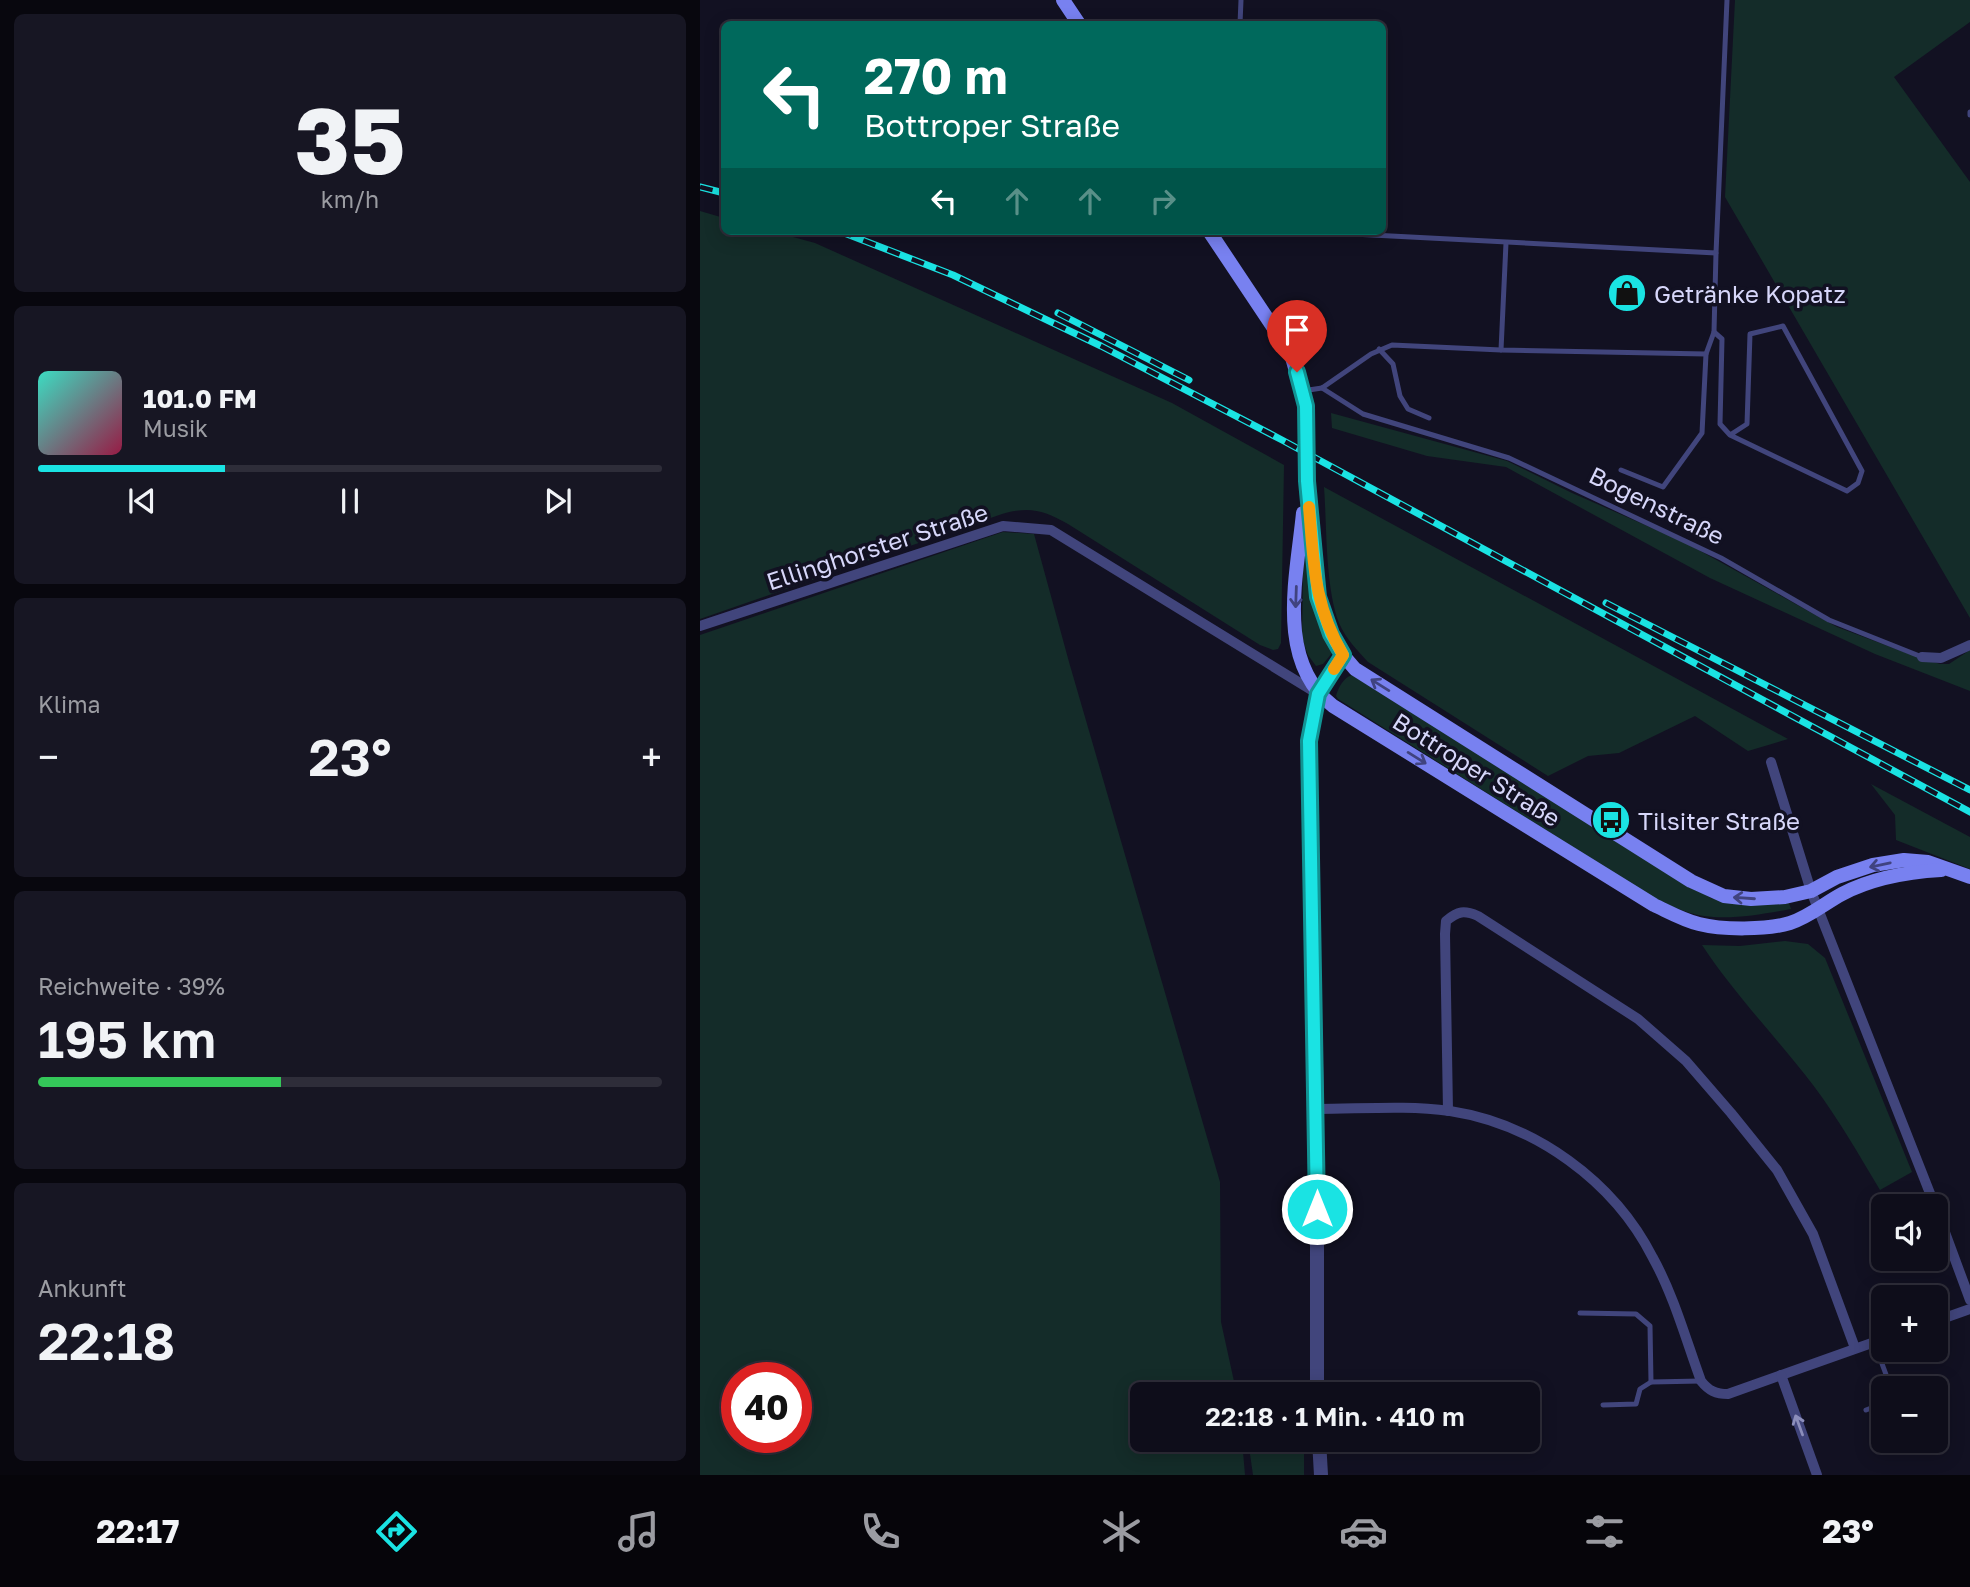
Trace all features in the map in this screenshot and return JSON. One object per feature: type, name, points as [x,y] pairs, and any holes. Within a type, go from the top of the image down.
[{"type":"main road","points":[[1063,0],[1077,21]]},
{"type":"main road","name":"Bottroper Straße","points":[[1212,235],[1291,354],[1302,391],[1308,436],[1307,481],[1296,595],[1296,645],[1304,671],[1318,694],[1617,883],[1678,917],[1701,925],[1750,928],[1790,923],[1819,909],[1841,894],[1887,877],[1946,870]]},
{"type":"main road","name":"Bottroper Straße","points":[[1307,481],[1318,597],[1331,634],[1355,669],[1691,881],[1724,896],[1751,899],[1785,897],[1811,891],[1837,877],[1873,865],[1905,860],[1928,862],[1970,877]]},
{"type":"street","name":"Ellinghorster Straße","points":[[700,626],[1003,526],[1051,530],[1318,694]]},
{"type":"street","name":"Bogenstraße","points":[[1922,657],[1941,658],[1970,645]]},
{"type":"street","points":[[1317,1382],[1317,1109],[1309,741],[1318,694],[1343,655]]},
{"type":"street","points":[[1771,762],[1811,891],[1930,1194]]},
{"type":"street","points":[[1448,1111],[1446,922],[1465,911],[1479,916],[1638,1018],[1686,1061],[1755,1141],[1792,1193],[1813,1234],[1855,1348]]},
{"type":"street","points":[[1317,1109],[1448,1111],[1489,1120],[1530,1137],[1569,1160],[1603,1189],[1624,1213],[1654,1258],[1701,1381],[1708,1389],[1718,1394],[1728,1394],[1871,1343]]},
{"type":"street","points":[[1948,1242],[1970,1300]]},
{"type":"street","points":[[1948,1317],[1970,1309]]},
{"type":"street","points":[[1781,1375],[1817,1475]]},
{"type":"street","points":[[1320,1452],[1321,1475]]},
{"type":"lane","points":[[1240,21],[1241,0]]},
{"type":"lane","points":[[1621,470],[1663,487],[1702,433],[1706,354],[1714,332],[1727,0]]},
{"type":"lane","points":[[1365,235],[1716,253]]},
{"type":"lane","points":[[1501,350],[1506,243]]},
{"type":"lane","points":[[1714,332],[1722,339],[1720,424],[1730,435],[1847,491],[1858,483],[1862,471],[1783,326],[1750,334],[1747,424],[1730,435]]},
{"type":"lane","points":[[1302,391],[1322,388],[1379,349],[1392,345],[1706,354]]},
{"type":"lane","points":[[1379,349],[1393,364],[1400,396],[1408,409],[1429,418]]},
{"type":"lane","name":"Bogenstraße","points":[[1322,388],[1363,414],[1509,458],[1721,558],[1829,620],[1922,657]]},
{"type":"lane","points":[[1580,1313],[1636,1314],[1650,1326],[1651,1382]]},
{"type":"lane","points":[[1603,1405],[1636,1405],[1640,1389],[1651,1382],[1701,1381]]},
{"type":"lane","points":[[1866,1410],[1871,1408]]},
{"type":"green space","points":[[1735,0],[1970,0],[1970,22],[1894,77],[1970,182],[1970,618],[1725,197]]},
{"type":"green space","points":[[700,211],[721,217],[721,235],[786,235],[815,243],[1172,403],[1284,465],[1281,643],[1278,649],[1260,645],[1068,524],[1051,515],[1029,510],[1002,514],[700,619]]},
{"type":"green space","points":[[1331,413],[1507,461],[1686,543],[1837,627],[1920,658],[1949,664],[1970,650],[1970,691],[1875,654],[1710,578],[1506,467],[1427,456],[1332,428]]},
{"type":"green space","points":[[1324,487],[1788,739],[1748,751],[1695,716],[1619,753],[1588,756],[1548,776],[1368,662],[1352,644],[1339,623],[1331,592]]},
{"type":"green space","points":[[1304,511],[1315,609],[1332,653],[1323,664],[1316,666],[1308,655],[1302,638]]},
{"type":"green space","points":[[1003,532],[1034,534],[1220,1182],[1221,1322],[1234,1382],[1130,1382],[1130,1452],[1243,1452],[1245,1475],[700,1475],[700,635]]},
{"type":"green space","points":[[1352,675],[1711,898],[1741,905],[1789,903],[1791,909],[1747,916],[1714,917],[1684,911],[1652,897],[1338,699],[1336,696],[1340,686]]},
{"type":"green space","points":[[1871,784],[1970,837],[1970,869],[1896,840],[1895,815]]},
{"type":"green space","points":[[1785,941],[1808,944],[1825,958],[1912,1172],[1880,1190],[1822,1098],[1702,945],[1740,946]]},
{"type":"green space","points":[[1250,1452],[1304,1452],[1304,1475],[1253,1475]]},
{"type":"railway","points":[[700,187],[721,192]]},
{"type":"railway","points":[[849,235],[953,275],[1101,346],[1282,440],[1970,812]]},
{"type":"railway","points":[[1058,313],[1189,380]]},
{"type":"railway","points":[[1606,603],[1970,790]]},
{"type":"slow traffic","points":[[1309,507],[1318,597],[1331,634],[1343,655],[1334,669]]},
{"type":"place","name":"Getränke Kopatz","points":[[1627,293]]},
{"type":"place","name":"Tilsiter Straße","points":[[1611,820]]},
{"type":"route","points":[[1297,372],[1306,406],[1307,481],[1318,597],[1331,634],[1343,655],[1318,694],[1309,741],[1317,1077],[1317,1209]]}]
